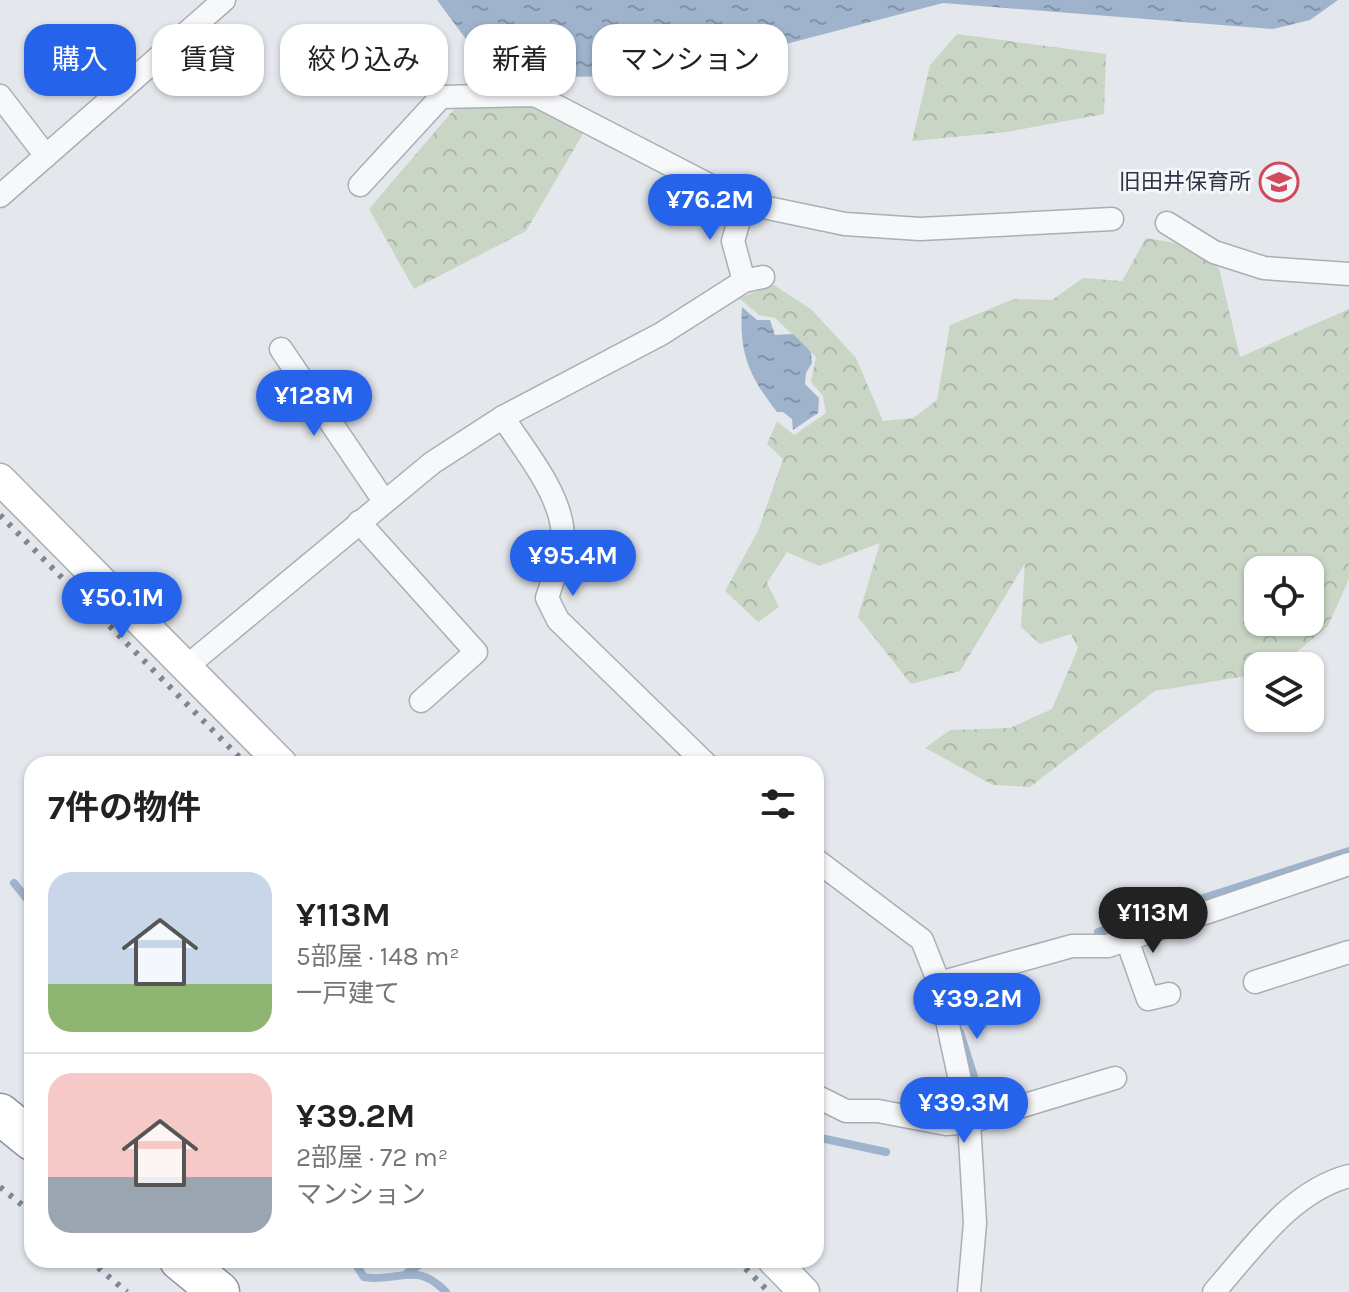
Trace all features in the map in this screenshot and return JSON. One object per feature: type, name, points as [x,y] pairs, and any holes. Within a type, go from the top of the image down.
[{"type":"highway","points":[[0,1114],[24,1134]]},
{"type":"street","points":[[0,196],[224,0]]},
{"type":"street","points":[[360,185],[441,97],[535,95],[744,203],[845,224],[920,229],[1112,219]]},
{"type":"street","points":[[0,96],[46,156]]},
{"type":"street","points":[[186,667],[432,463],[503,417],[661,334],[754,279],[733,241],[744,203]]},
{"type":"street","points":[[1167,223],[1214,252],[1264,268],[1349,274]]},
{"type":"street","points":[[281,349],[384,501]]},
{"type":"street","points":[[503,417],[548,488],[562,526],[560,556],[547,598],[558,620],[698,756]]},
{"type":"street","points":[[0,479],[274,756]]},
{"type":"street","points":[[359,522],[476,652],[421,701]]},
{"type":"street","points":[[939,983],[1072,946],[1108,946],[1349,864]]},
{"type":"street","points":[[824,866],[922,940],[939,983],[969,1122],[975,1223],[969,1292]]},
{"type":"street","points":[[1127,940],[1148,999],[1169,994]]},
{"type":"street","points":[[1255,982],[1349,952]]},
{"type":"street","points":[[824,1100],[846,1111],[878,1111],[946,1124],[969,1122],[1115,1078]]},
{"type":"street","points":[[1214,1292],[1277,1221],[1328,1182],[1349,1176]]},
{"type":"street","points":[[781,1268],[804,1292]]},
{"type":"green space","points":[[957,34],[1106,54],[1104,114],[1007,132],[912,141],[930,65]]},
{"type":"green space","points":[[526,104],[584,132],[526,231],[414,289],[369,209],[456,107]]},
{"type":"green space","points":[[1146,238],[1175,243],[1219,268],[1240,357],[1349,309],[1349,579],[1324,629],[1324,556],[1244,556],[1244,636],[1316,636],[1297,652],[1244,652],[1244,676],[1155,691],[1030,787],[993,785],[925,748],[950,730],[1010,728],[1052,709],[1078,648],[1071,634],[1040,644],[1021,627],[1025,563],[960,671],[911,684],[858,617],[880,543],[819,566],[787,552],[767,583],[779,607],[758,622],[725,591],[758,531],[783,459],[767,444],[777,421],[794,435],[826,413],[823,396],[811,382],[816,357],[775,318],[759,315],[739,298],[774,285],[812,310],[856,358],[883,421],[913,418],[937,400],[950,325],[1014,299],[1052,300],[1083,278],[1122,281]]},
{"type":"water","points":[[437,0],[1338,0],[1310,20],[1273,29],[943,3],[788,43],[788,24],[592,24],[592,76],[576,77],[576,24],[464,24],[464,36]]},
{"type":"water","points":[[742,307],[757,320],[770,320],[775,335],[793,334],[811,352],[812,363],[806,373],[805,384],[819,398],[818,413],[793,430],[792,419],[783,412],[777,412],[759,387],[748,364],[742,338]]},
{"type":"waterway","points":[[1098,932],[1349,851]]},
{"type":"waterway","points":[[14,883],[24,895]]},
{"type":"waterway","points":[[960,1032],[976,1083],[978,1102]]},
{"type":"waterway","points":[[824,1139],[886,1152]]},
{"type":"waterway","points":[[358,1268],[364,1277],[425,1277],[446,1292]]},
{"type":"waterway","points":[[408,1272],[414,1268]]},
{"type":"railway","points":[[0,515],[238,756]]},
{"type":"railway","points":[[0,1187],[24,1206]]},
{"type":"railway","points":[[98,1268],[127,1292]]},
{"type":"railway","points":[[745,1268],[769,1292]]},
{"type":"place","name":"旧田井保育所","points":[[1279,182]]}]
